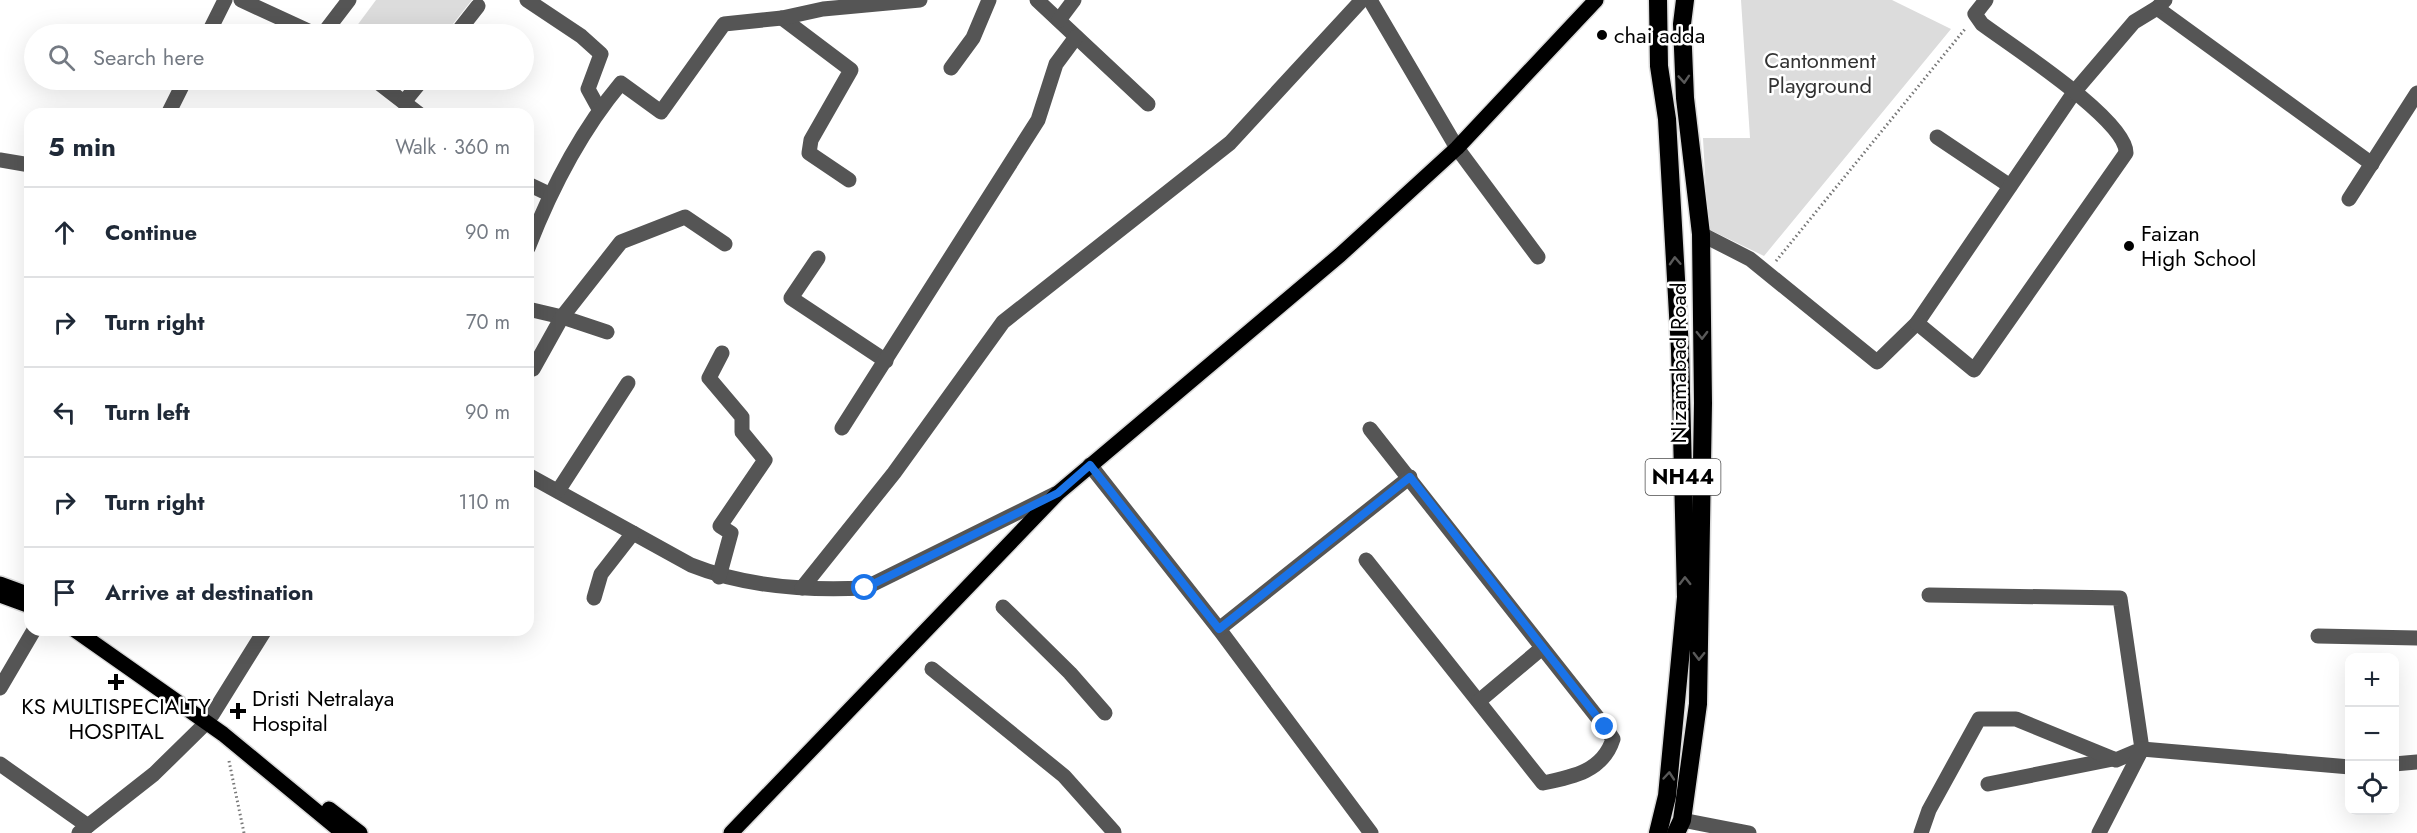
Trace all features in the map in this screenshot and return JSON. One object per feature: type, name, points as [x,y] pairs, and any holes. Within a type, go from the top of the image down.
[{"type":"highway","name":"NH44","points":[[1658,0],[1659,66],[1667,119],[1680,350],[1686,597],[1667,796],[1658,833]]},
{"type":"highway","name":"Nizamabad Road","points":[[1679,826],[1698,704],[1703,403],[1701,234],[1685,98],[1682,24],[1685,0]]},
{"type":"main road","points":[[731,833],[1058,493],[1340,255],[1457,148],[1596,0]]},
{"type":"main road","points":[[0,584],[24,593]]},
{"type":"main road","points":[[0,595],[24,604]]},
{"type":"main road","points":[[84,636],[209,718],[223,734],[343,833]]},
{"type":"main road","points":[[101,636],[360,833]]},
{"type":"street","points":[[213,24],[225,0]]},
{"type":"street","points":[[241,0],[293,24]]},
{"type":"street","points":[[331,24],[349,0]]},
{"type":"street","points":[[526,0],[581,36],[601,54],[588,89],[599,109]]},
{"type":"street","points":[[807,0],[823,9]]},
{"type":"street","points":[[534,233],[549,194],[599,109],[621,83],[661,112],[724,24],[782,18],[823,9],[920,0]]},
{"type":"street","points":[[951,68],[973,38],[989,0]]},
{"type":"street","points":[[1037,0],[1148,104]]},
{"type":"street","points":[[1059,20],[1074,0]]},
{"type":"street","points":[[802,588],[894,473],[1003,322],[1230,143],[1362,0]]},
{"type":"street","points":[[1370,0],[1457,148],[1538,257]]},
{"type":"street","points":[[1917,323],[1974,370],[2126,153],[2126,146],[2120,135],[2075,91],[1982,24],[1975,14],[1986,0]]},
{"type":"street","points":[[1701,234],[1750,259],[1877,362],[1917,323],[2075,91],[2134,22],[2159,3],[2372,164]]},
{"type":"street","points":[[464,24],[478,6]]},
{"type":"street","points":[[782,18],[851,70],[811,140],[809,153],[849,180]]},
{"type":"street","points":[[842,428],[1038,120],[1056,64],[1076,37]]},
{"type":"street","points":[[171,108],[180,90]]},
{"type":"street","points":[[388,90],[412,108]]},
{"type":"street","points":[[404,102],[414,90]]},
{"type":"street","points":[[2349,199],[2417,93]]},
{"type":"street","points":[[1937,137],[2010,186]]},
{"type":"street","points":[[0,160],[24,164]]},
{"type":"street","points":[[534,187],[549,194]]},
{"type":"street","points":[[534,367],[562,317],[621,242],[685,217],[725,243]]},
{"type":"street","points":[[818,258],[791,298],[886,361]]},
{"type":"street","points":[[534,310],[607,332]]},
{"type":"street","points":[[719,577],[731,533],[720,526],[765,460],[742,432],[742,417],[709,378],[722,353]]},
{"type":"street","points":[[558,491],[628,383]]},
{"type":"street","points":[[1366,560],[1543,783],[1566,778],[1597,765],[1608,754],[1613,739],[1410,477],[1370,429]]},
{"type":"street","points":[[1090,465],[1219,629],[1371,833]]},
{"type":"street","points":[[1219,629],[1410,477]]},
{"type":"street","points":[[534,478],[691,566],[719,577],[749,584],[802,588],[865,588],[1058,493]]},
{"type":"street","points":[[594,598],[601,573],[633,533]]},
{"type":"street","points":[[1929,594],[2120,598],[2142,749],[2099,833]]},
{"type":"street","points":[[1003,607],[1070,673],[1105,712]]},
{"type":"street","points":[[0,688],[30,636]]},
{"type":"street","points":[[0,764],[83,829],[154,774],[209,718],[261,636]]},
{"type":"street","points":[[2318,636],[2417,638]]},
{"type":"street","points":[[1479,701],[1542,648]]},
{"type":"street","points":[[932,669],[1064,776],[1114,832]]},
{"type":"street","points":[[1922,833],[1929,810],[1979,719],[2016,719],[2113,759]]},
{"type":"street","points":[[1988,784],[2113,759],[2142,749],[2345,767]]},
{"type":"street","points":[[2399,764],[2417,762]]},
{"type":"street","points":[[1679,826],[1749,833]]},
{"type":"path","points":[[1766,274],[1954,43],[1975,14]]},
{"type":"path","points":[[223,734],[244,833]]},
{"type":"green space","points":[[376,0],[472,0],[453,24],[358,24]]},
{"type":"green space","name":"Cantonment Playground","points":[[1741,0],[1892,0],[1951,29],[1764,256],[1708,229],[1703,138],[1750,138]]},
{"type":"place","name":"chai adda","points":[[1602,35]]},
{"type":"place","name":"Faizan High School","points":[[2129,246]]},
{"type":"place","name":"KS MULTISPECIALTY HOSPITAL","points":[[116,682]]},
{"type":"place","name":"Dristi Netralaya Hospital","points":[[238,711]]},
{"type":"route","points":[[865,588],[1058,493],[1090,465],[1219,629],[1410,477],[1605,727]]}]
